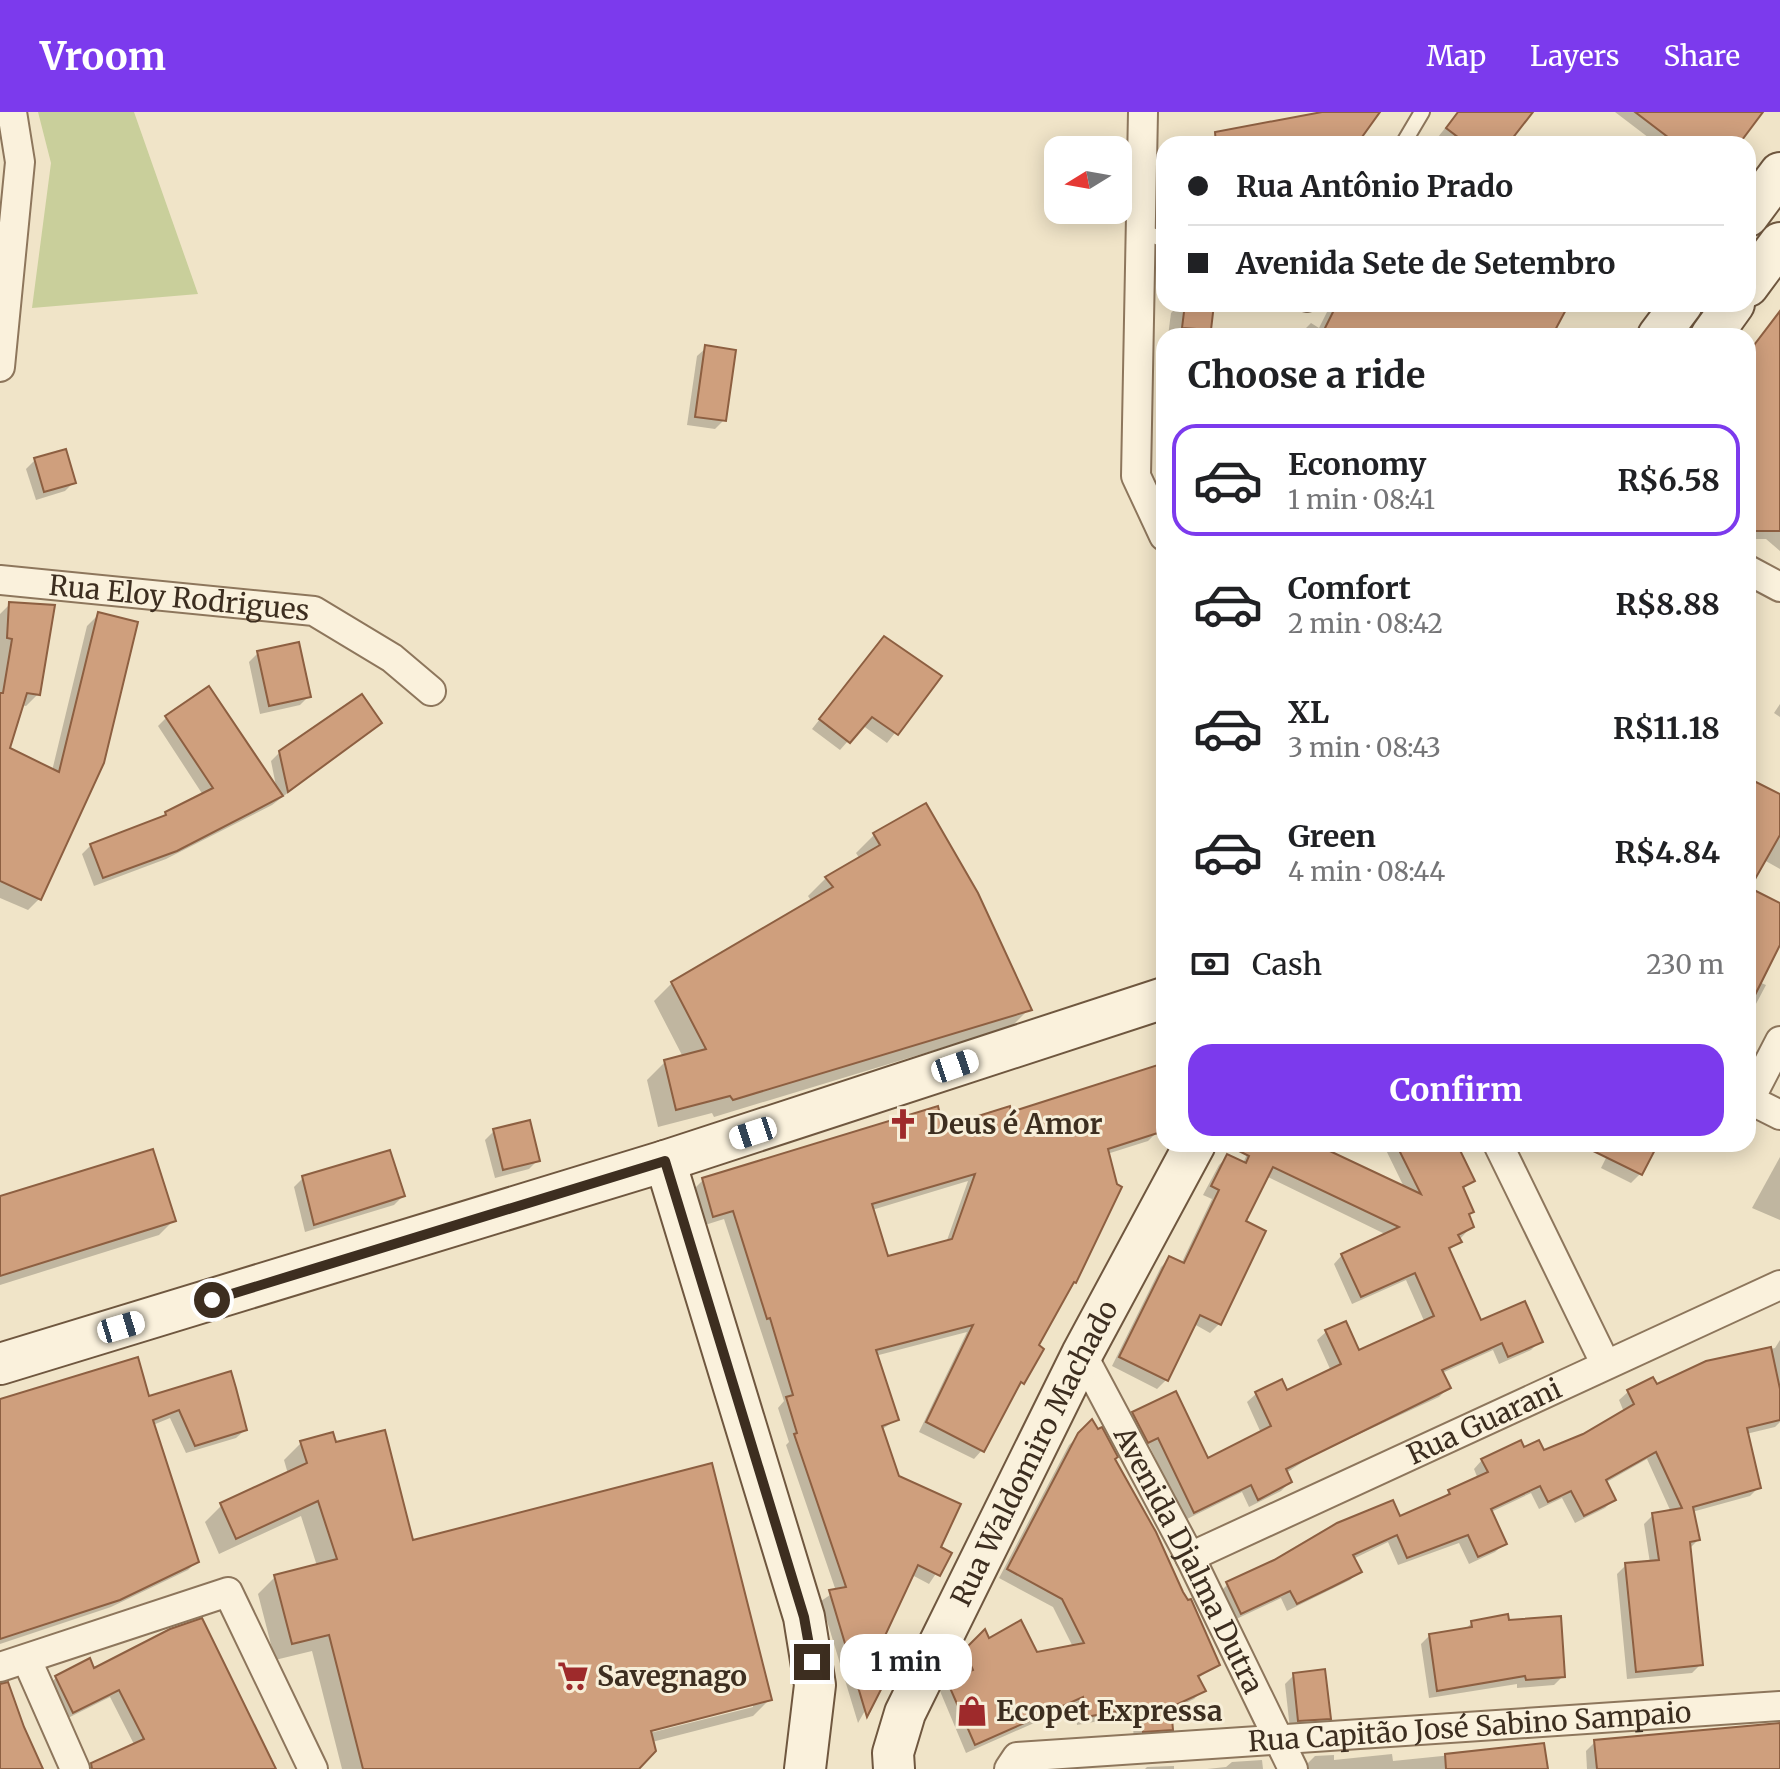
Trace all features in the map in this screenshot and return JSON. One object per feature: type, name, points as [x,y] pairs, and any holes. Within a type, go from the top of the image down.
[{"type":"main road","points":[[1756,205],[1780,173]]},
{"type":"main road","points":[[1756,275],[1780,243]]},
{"type":"main road","points":[[1094,1019],[1156,972]]},
{"type":"main road","points":[[0,1364],[665,1161],[1156,1000]]},
{"type":"main road","name":"Rua Waldomiro Machado","points":[[894,1769],[893,1753],[905,1713],[1082,1354],[1191,1152]]},
{"type":"main road","points":[[665,1161],[804,1617],[815,1685],[805,1769]]},
{"type":"street","points":[[1,349],[20,162],[12,112]]},
{"type":"street","points":[[1143,112],[1153,236],[1136,476],[1156,519]]},
{"type":"street","points":[[1756,574],[1780,587]]},
{"type":"street","name":"Rua Eloy Rodrigues","points":[[0,580],[314,611],[392,658],[431,691]]},
{"type":"street","points":[[1756,1086],[1780,1041]]},
{"type":"street","points":[[1756,1103],[1780,1115]]},
{"type":"street","points":[[1502,1152],[1605,1363]]},
{"type":"street","name":"Rua Guarani","points":[[1190,1557],[1605,1363],[1780,1285]]},
{"type":"street","name":"Avenida Djalma Dutra","points":[[1082,1354],[1190,1557],[1293,1769]]},
{"type":"street","points":[[0,1667],[228,1592],[313,1769]]},
{"type":"street","points":[[27,1660],[75,1769]]},
{"type":"street","name":"Rua Capitão José Sabino Sampaio","points":[[1008,1765],[1279,1740],[1780,1706]]},
{"type":"lane","points":[[1408,136],[1422,112]]},
{"type":"green space","points":[[38,112],[134,112],[198,294],[32,308],[51,163]]},
{"type":"building","points":[[1322,112],[1380,112],[1363,136],[1215,136],[1215,132]]},
{"type":"building","points":[[1458,112],[1533,112],[1514,136],[1456,136],[1446,128]]},
{"type":"building","points":[[1635,112],[1763,112],[1745,136],[1666,136]]},
{"type":"building","points":[[1780,311],[1780,531],[1756,531],[1756,342]]},
{"type":"building","points":[[1184,312],[1213,312],[1211,328],[1182,328]]},
{"type":"building","points":[[1333,312],[1565,312],[1556,328],[1325,328]]},
{"type":"building","points":[[705,345],[736,350],[726,421],[695,417]]},
{"type":"building","points":[[66,449],[76,483],[44,492],[34,458]]},
{"type":"building","points":[[9,602],[55,605],[40,695],[27,693],[10,748],[59,772],[98,612],[138,622],[104,763],[41,900],[0,881],[0,693],[3,693],[12,639],[7,638]]},
{"type":"building","points":[[884,636],[942,676],[898,735],[872,717],[850,743],[819,719]]},
{"type":"building","points":[[299,642],[311,697],[269,706],[257,651]]},
{"type":"building","points":[[209,686],[283,796],[177,851],[103,878],[90,844],[166,815],[165,812],[213,788],[165,716]]},
{"type":"building","points":[[362,694],[382,723],[288,792],[279,751]]},
{"type":"building","points":[[1756,782],[1780,794],[1780,835],[1756,877]]},
{"type":"building","points":[[926,803],[978,893],[1032,1010],[733,1100],[730,1096],[676,1110],[664,1060],[706,1049],[671,982],[833,887],[825,877],[880,845],[873,833]]},
{"type":"building","points":[[1756,891],[1780,903],[1780,945],[1756,993]]},
{"type":"building","points":[[1156,1066],[1156,1134],[1108,1149],[1117,1184],[1122,1187],[1076,1283],[1039,1345],[1044,1349],[1024,1384],[1021,1382],[984,1452],[926,1422],[973,1325],[876,1350],[899,1420],[882,1426],[899,1476],[961,1504],[941,1547],[952,1553],[940,1576],[918,1565],[876,1655],[894,1664],[867,1717],[829,1590],[846,1587],[794,1434],[797,1433],[786,1397],[793,1395],[770,1318],[767,1319],[733,1211],[713,1217],[702,1178],[938,1106],[943,1127],[1010,1106],[1011,1112]],"holes":[[[975,1174],[952,1239],[888,1256],[872,1204]]]},
{"type":"building","points":[[530,1120],[540,1161],[503,1170],[493,1129]]},
{"type":"building","points":[[153,1149],[176,1221],[0,1276],[0,1196]]},
{"type":"building","points":[[390,1150],[405,1196],[314,1225],[302,1176]]},
{"type":"building","points":[[1241,1152],[1332,1152],[1421,1194],[1400,1152],[1461,1152],[1475,1181],[1463,1187],[1474,1212],[1469,1214],[1474,1227],[1458,1235],[1462,1242],[1449,1248],[1481,1320],[1525,1301],[1543,1342],[1508,1357],[1502,1343],[1442,1370],[1451,1388],[1286,1469],[1292,1482],[1258,1500],[1251,1485],[1194,1513],[1158,1438],[1148,1443],[1132,1412],[1176,1391],[1208,1458],[1271,1426],[1255,1392],[1282,1379],[1287,1390],[1341,1364],[1325,1330],[1346,1321],[1359,1350],[1434,1316],[1415,1273],[1361,1297],[1341,1254],[1399,1227],[1273,1167],[1246,1221],[1266,1231],[1221,1325],[1200,1315],[1168,1381],[1119,1357],[1169,1256],[1184,1263],[1219,1190],[1211,1186],[1227,1154],[1246,1163],[1249,1156]]},
{"type":"building","points":[[1595,1152],[1654,1152],[1642,1175]]},
{"type":"building","points":[[1771,1347],[1780,1389],[1780,1420],[1747,1428],[1761,1488],[1693,1507],[1700,1540],[1690,1542],[1703,1665],[1636,1672],[1625,1563],[1659,1560],[1652,1513],[1682,1508],[1656,1452],[1606,1480],[1616,1500],[1584,1516],[1571,1491],[1548,1502],[1540,1486],[1491,1509],[1507,1544],[1478,1557],[1468,1535],[1407,1558],[1397,1535],[1353,1555],[1362,1572],[1297,1604],[1290,1591],[1241,1614],[1226,1582],[1274,1560],[1337,1523],[1393,1500],[1400,1516],[1450,1494],[1448,1490],[1488,1472],[1481,1459],[1521,1440],[1524,1447],[1539,1440],[1544,1450],[1583,1434],[1634,1404],[1627,1390],[1653,1377],[1657,1384],[1706,1361]]},
{"type":"building","points":[[138,1357],[149,1396],[231,1371],[247,1430],[195,1446],[179,1410],[153,1420],[199,1562],[120,1600],[0,1639],[0,1399]]},
{"type":"building","points":[[1092,1419],[1098,1429],[1102,1427],[1118,1457],[1115,1459],[1156,1532],[1183,1592],[1188,1600],[1191,1599],[1220,1665],[1198,1676],[1206,1691],[1171,1707],[1173,1730],[1143,1732],[1140,1707],[1086,1717],[1083,1697],[975,1745],[947,1681],[973,1670],[964,1650],[985,1629],[989,1638],[1021,1620],[1037,1652],[1084,1643],[1062,1599],[1007,1569],[1078,1433]]},
{"type":"building","points":[[385,1430],[413,1540],[712,1463],[772,1700],[651,1731],[656,1751],[639,1769],[363,1769],[329,1635],[292,1644],[274,1575],[337,1559],[318,1501],[236,1539],[220,1503],[307,1463],[300,1441],[333,1432],[336,1442]]},
{"type":"building","points":[[1508,1614],[1509,1620],[1561,1616],[1565,1677],[1526,1680],[1525,1676],[1437,1691],[1429,1634],[1472,1627],[1471,1621]]},
{"type":"building","points":[[202,1618],[276,1769],[92,1769],[91,1763],[144,1739],[119,1690],[73,1713],[55,1676],[90,1658],[94,1668],[170,1629]]},
{"type":"building","points":[[1325,1669],[1331,1719],[1298,1721],[1293,1673]]},
{"type":"building","points":[[8,1682],[43,1769],[0,1769],[0,1684]]},
{"type":"building","points":[[1780,1723],[1780,1769],[1597,1769],[1594,1740]]},
{"type":"building","points":[[1544,1743],[1548,1769],[1446,1769],[1445,1754]]},
{"type":"place","name":"Deus é Amor","points":[[903,1124]]},
{"type":"place","name":"Savegnago","points":[[573,1676]]},
{"type":"place","name":"Ecopet Expressa","points":[[972,1711]]},
{"type":"route","points":[[212,1300],[665,1161],[804,1617],[812,1662]]}]
